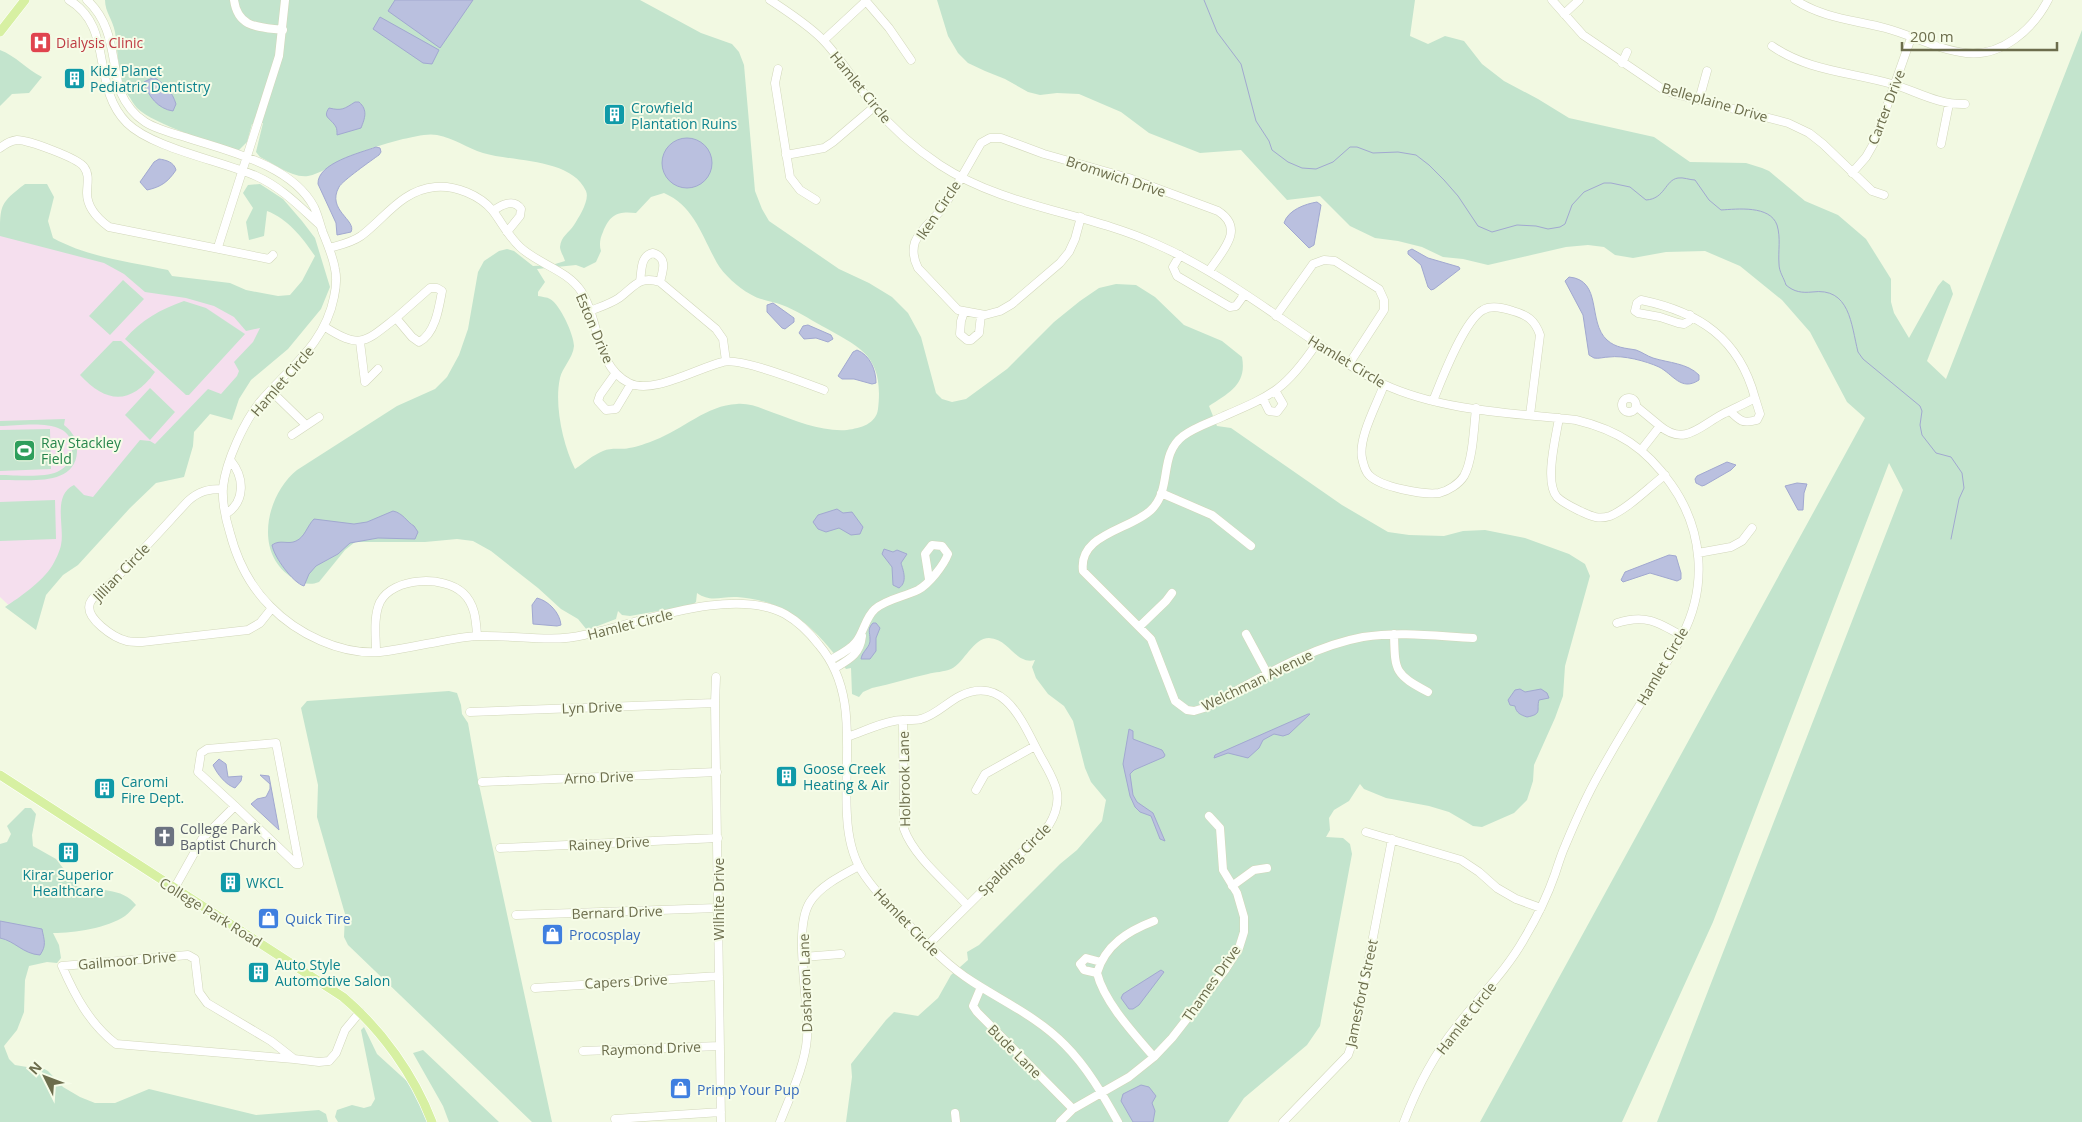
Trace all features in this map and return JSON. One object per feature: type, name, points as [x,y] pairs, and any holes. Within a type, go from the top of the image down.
[{"type":"main road","points":[[0,32],[25,0]]},
{"type":"main road","name":"College Park Road","points":[[0,775],[336,993],[360,1012],[408,1071],[432,1122]]},
{"type":"street","name":"Hamlet Circle","points":[[69,0],[89,18],[96,34],[107,91],[114,106],[128,124],[148,137],[242,170],[280,189],[320,226]]},
{"type":"street","name":"Hamlet Circle","points":[[87,0],[99,13],[108,31],[120,91],[128,106],[142,121],[151,127],[246,157],[273,170],[295,185],[306,196],[315,209],[329,248],[335,268],[336,283],[333,303],[325,327],[298,364],[258,404],[243,429],[223,489],[226,514],[236,554],[259,593],[272,608],[302,630],[320,640],[333,645],[376,652],[477,635],[546,640],[578,637],[711,604],[740,603],[770,607],[790,616],[808,631],[830,660],[845,699],[847,738],[846,810],[849,840],[858,866],[873,887],[942,960],[1052,1032],[1067,1047],[1101,1092],[1118,1122]]},
{"type":"street","points":[[234,0],[238,16],[246,22],[256,27],[283,30]]},
{"type":"street","points":[[218,248],[274,74],[283,30],[285,0]]},
{"type":"street","name":"Hamlet Circle","points":[[770,0],[824,40],[874,107],[916,147],[941,165],[999,194],[1126,232],[1180,255],[1209,271],[1349,364],[1384,385],[1434,401],[1595,424],[1616,433],[1642,449],[1665,474],[1686,509],[1696,537],[1700,572],[1695,604],[1682,636],[1598,776],[1564,847],[1541,908],[1524,940],[1500,975],[1456,1027],[1435,1057],[1415,1092],[1404,1122]]},
{"type":"street","points":[[824,40],[866,0],[889,28],[911,60]]},
{"type":"street","name":"Belleplaine Drive","points":[[1552,0],[1583,35],[1661,88],[1788,123],[1809,133],[1872,191],[1884,196]]},
{"type":"street","points":[[1564,14],[1579,0]]},
{"type":"street","points":[[1795,0],[1827,16],[1890,29],[1911,38],[1966,53],[1981,53],[1999,47],[2025,32],[2048,0]]},
{"type":"street","points":[[96,34],[108,31]]},
{"type":"street","name":"Carter Drive","points":[[1852,173],[1874,143],[1911,38]]},
{"type":"street","points":[[1772,46],[1807,65],[1866,77],[1949,104],[1965,104]]},
{"type":"street","points":[[1622,63],[1627,52]]},
{"type":"street","points":[[778,69],[775,83],[790,177],[794,184],[816,200]]},
{"type":"street","points":[[1699,100],[1707,71]]},
{"type":"street","points":[[1941,144],[1949,104]]},
{"type":"street","points":[[786,155],[824,148],[874,107]]},
{"type":"street","name":"Bromwich Drive","points":[[961,176],[981,142],[990,138],[1002,138],[1044,154],[1129,178],[1174,194],[1218,211],[1227,217],[1231,226],[1231,237],[1209,271]]},
{"type":"street","points":[[0,148],[6,143],[18,140],[54,150],[77,160],[85,167],[88,179],[87,195],[90,206],[97,218],[109,227],[269,259],[273,255]]},
{"type":"street","name":"Iken Circle","points":[[961,176],[942,208],[919,235],[913,253],[918,268],[958,310],[981,315],[1000,311],[1012,304],[1060,263],[1075,239],[1081,217]]},
{"type":"street","name":"Eston Drive","points":[[329,248],[347,244],[360,236],[404,197],[420,190],[436,187],[457,189],[474,196],[492,211],[519,247],[571,280],[581,292],[590,311],[608,363],[615,374],[631,384],[658,385],[726,361]]},
{"type":"street","points":[[492,211],[504,204],[513,202],[519,205],[521,209],[520,216],[507,232]]},
{"type":"street","points":[[640,281],[644,258],[648,254],[653,253],[662,259],[664,264],[660,282]]},
{"type":"street","points":[[1180,255],[1173,267],[1177,276],[1230,307],[1236,306],[1244,295]]},
{"type":"street","points":[[1276,316],[1313,264],[1324,260],[1335,261],[1379,289],[1384,300],[1384,310],[1349,364]]},
{"type":"street","points":[[590,311],[620,297],[640,281],[651,279],[660,282],[716,329],[723,339],[726,361],[761,368],[824,390]]},
{"type":"street","points":[[325,327],[344,339],[360,342],[369,339],[430,288],[437,288],[442,291],[430,333],[426,338],[419,342],[412,337],[396,318]]},
{"type":"street","points":[[1690,315],[1689,321],[1684,324],[1638,313],[1636,311],[1636,303],[1641,300],[1664,305],[1690,315],[1714,331],[1734,351],[1750,378],[1760,414],[1757,420],[1746,423],[1740,422],[1730,411]]},
{"type":"street","points":[[1660,317],[1664,305]]},
{"type":"street","points":[[1434,401],[1451,354],[1475,316],[1483,310],[1492,307],[1501,308],[1528,316],[1537,325],[1540,335],[1530,415]]},
{"type":"street","points":[[964,312],[959,330],[960,334],[967,340],[971,340],[979,334],[981,315]]},
{"type":"street","points":[[360,342],[365,382],[378,369]]},
{"type":"street","name":"Welchman Avenue","points":[[1317,343],[1302,365],[1276,392],[1183,436],[1176,442],[1168,458],[1166,482],[1152,510],[1093,543],[1083,556],[1083,571],[1151,639],[1176,701],[1187,710],[1194,711],[1204,708],[1268,675],[1337,643],[1364,637],[1394,634],[1473,638]]},
{"type":"street","name":"Eston Drive","points":[[615,374],[600,394],[598,401],[606,410],[616,409],[631,384]]},
{"type":"street","points":[[1384,385],[1362,443],[1361,456],[1364,468],[1370,476],[1397,487],[1440,493],[1452,487],[1463,478],[1468,467],[1476,408]]},
{"type":"street","points":[[271,391],[306,425]]},
{"type":"street","points":[[1263,399],[1269,411],[1277,412],[1283,404],[1276,392]]},
{"type":"street","points":[[1637,406],[1668,432],[1680,435],[1691,433],[1755,398]]},
{"type":"street","points":[[292,435],[319,417]]},
{"type":"street","points":[[1559,418],[1552,469],[1552,486],[1558,497],[1576,510],[1597,519],[1608,517],[1618,512],[1665,474]]},
{"type":"street","points":[[1642,449],[1660,426]]},
{"type":"street","points":[[226,514],[232,510],[240,498],[242,482],[238,470],[231,461]]},
{"type":"street","name":"Jillian Circle","points":[[223,489],[196,493],[128,566],[103,591],[94,596],[89,604],[90,613],[98,623],[114,636],[126,641],[142,642],[248,630],[260,623],[272,608]]},
{"type":"street","points":[[1162,493],[1212,515],[1252,546]]},
{"type":"street","points":[[1698,553],[1731,547],[1742,542],[1752,528]]},
{"type":"street","points":[[830,660],[856,643],[868,616],[881,604],[918,589],[929,579]]},
{"type":"street","points":[[376,652],[376,621],[379,605],[389,592],[404,584],[444,582],[456,587],[464,593],[474,611],[477,635]]},
{"type":"street","points":[[1139,627],[1166,602],[1172,593]]},
{"type":"street","points":[[1617,623],[1632,618],[1645,619],[1663,625],[1682,636]]},
{"type":"street","points":[[834,668],[854,657],[861,646],[863,630]]},
{"type":"street","points":[[1246,634],[1268,675]]},
{"type":"street","points":[[1394,634],[1397,669],[1402,677],[1428,692]]},
{"type":"street","name":"Wilhite Drive","points":[[716,677],[714,703],[717,772],[721,1122]]},
{"type":"street","name":"Spalding Circle","points":[[847,738],[894,721],[920,719],[942,709],[960,696],[972,692],[986,691],[1001,695],[1012,707],[1035,746],[1058,793],[1055,815],[1049,825],[928,944]]},
{"type":"street","name":"Lyn Drive","points":[[470,712],[714,703]]},
{"type":"street","name":"Holbrook Lane","points":[[903,720],[904,829],[908,840],[915,850],[967,905]]},
{"type":"street","points":[[276,742],[299,864],[296,864],[234,806],[198,772],[201,753],[207,749],[276,742]]},
{"type":"street","points":[[976,790],[986,774],[1002,763],[1035,746]]},
{"type":"street","name":"Arno Drive","points":[[482,782],[717,772]]},
{"type":"street","points":[[174,889],[202,839],[234,806]]},
{"type":"street","name":"Thames Drive","points":[[1060,1122],[1073,1109],[1129,1077],[1154,1057],[1177,1031],[1239,948],[1244,932],[1244,917],[1237,893],[1223,870],[1220,828],[1209,816]]},
{"type":"street","points":[[1366,832],[1461,860],[1480,872],[1497,888],[1516,899],[1541,908]]},
{"type":"street","name":"Rainey Drive","points":[[500,848],[718,838]]},
{"type":"street","name":"Jamesford Street","points":[[1283,1122],[1348,1055],[1353,1041],[1392,839]]},
{"type":"street","name":"Dasharon Lane","points":[[784,1121],[807,1041],[808,1018],[803,957],[804,917],[810,902],[837,878],[858,866]]},
{"type":"street","points":[[1232,886],[1254,870],[1267,868]]},
{"type":"street","name":"Bernard Drive","points":[[516,915],[718,908]]},
{"type":"street","points":[[1154,921],[1138,927],[1114,944],[1104,954],[1098,973],[1105,992],[1120,1015],[1154,1057]]},
{"type":"street","points":[[803,957],[841,954]]},
{"type":"street","name":"Gailmoor Drive","points":[[294,1059],[271,1041],[206,1003],[198,992],[195,959],[188,955],[62,966],[75,996],[88,1015],[106,1036],[116,1044],[319,1062],[330,1061],[336,1053],[345,1030],[360,1012]]},
{"type":"street","points":[[1098,973],[1084,970],[1080,964],[1086,958],[1101,962]]},
{"type":"street","name":"Capers Drive","points":[[535,988],[719,976]]},
{"type":"street","name":"Bude Lane","points":[[981,987],[973,1006],[976,1012],[1073,1109]]},
{"type":"street","name":"Raymond Drive","points":[[583,1051],[720,1046]]},
{"type":"street","points":[[615,1119],[721,1112]]},
{"type":"street","points":[[955,1113],[956,1122]]},
{"type":"shaded area","points":[[0,232],[302,312],[18,614],[0,597]]},
{"type":"green space","points":[[105,0],[640,0],[701,33],[732,44],[739,52],[744,65],[755,191],[769,221],[839,269],[869,283],[892,297],[908,313],[921,337],[936,393],[942,399],[952,402],[966,399],[1007,369],[1054,322],[1099,288],[1116,284],[1136,285],[1155,297],[1184,325],[1222,341],[1242,357],[1242,374],[1239,381],[1230,391],[1209,406],[1217,426],[1231,428],[1342,505],[1388,532],[1444,536],[1463,531],[1485,530],[1525,538],[1569,554],[1585,564],[1590,576],[1565,666],[1563,696],[1534,765],[1533,781],[1527,800],[1514,813],[1482,827],[1473,826],[1449,812],[1429,806],[1386,798],[1364,789],[1360,784],[1349,801],[1334,810],[1329,818],[1330,830],[1326,837],[1343,838],[1350,844],[1352,854],[1320,1026],[1307,1045],[1244,1098],[1228,1122],[846,1122],[852,1077],[851,1064],[886,1020],[894,1012],[918,1016],[938,998],[951,975],[968,960],[967,952],[979,945],[1060,864],[1077,850],[1102,821],[1106,800],[1091,782],[1085,768],[1073,721],[1064,706],[1048,694],[1036,678],[1032,667],[1035,660],[1028,661],[1022,659],[996,639],[983,639],[973,646],[960,662],[951,669],[872,688],[863,692],[859,697],[852,694],[851,668],[846,669],[824,641],[800,620],[772,604],[737,597],[707,598],[697,593],[696,602],[692,605],[630,616],[622,615],[618,611],[616,619],[587,630],[578,619],[561,609],[491,551],[473,541],[457,539],[425,542],[355,542],[345,550],[319,582],[312,584],[293,578],[280,567],[272,555],[269,540],[268,524],[272,509],[286,481],[297,470],[397,406],[435,389],[447,377],[459,355],[468,329],[478,272],[484,261],[499,251],[507,249],[514,251],[533,266],[552,265],[565,261],[560,249],[561,243],[583,208],[587,199],[586,191],[578,180],[568,172],[555,167],[483,153],[449,138],[437,135],[429,134],[387,143],[338,162],[317,173],[302,176],[283,170],[260,157],[256,152],[263,123],[252,124],[247,142],[239,150],[186,133],[145,114],[136,107],[128,95],[120,73],[114,28]],"holes":[[[664,193],[674,199],[690,214],[702,232],[720,267],[736,284],[754,296],[797,312],[848,341],[867,356],[877,377],[879,391],[877,414],[871,422],[847,430],[819,428],[751,405],[726,405],[705,413],[665,436],[646,444],[626,449],[603,451],[575,469],[563,437],[558,400],[560,378],[572,355],[574,346],[572,335],[566,320],[554,302],[546,297],[538,296],[538,292],[545,282],[537,269],[576,265],[584,268],[596,262],[601,251],[602,234],[609,221],[615,215],[619,213],[636,213],[651,197]]]},
{"type":"green space","points":[[937,0],[1415,0],[1410,36],[1428,44],[1445,36],[1464,41],[1482,64],[1504,81],[1569,118],[1654,137],[1690,162],[1746,163],[1762,168],[1769,171],[1805,201],[1838,215],[1866,239],[1891,279],[1891,302],[1894,313],[1909,338],[1943,280],[1950,285],[1953,294],[1927,361],[1946,379],[2082,30],[2082,1122],[1657,1122],[1903,490],[1889,463],[1713,922],[1622,1122],[1480,1122],[1865,418],[1847,402],[1810,332],[1782,300],[1740,266],[1705,251],[1666,252],[1633,258],[1615,255],[1604,247],[1588,245],[1566,247],[1488,265],[1463,259],[1443,257],[1422,247],[1375,238],[1350,226],[1320,196],[1287,200],[1241,150],[1200,153],[1149,133],[1121,112],[1079,94],[1057,93],[1040,95],[1028,92],[1005,79],[968,63],[958,53],[948,36]]},
{"type":"green space","points":[[0,50],[42,77],[29,93],[12,94],[0,106]]},
{"type":"green space","points":[[25,184],[47,184],[54,197],[48,221],[53,238],[66,245],[109,258],[168,270],[172,276],[230,283],[246,290],[278,296],[290,295],[302,281],[315,256],[294,229],[275,214],[267,211],[264,236],[249,240],[246,222],[253,208],[243,193],[248,185],[260,184],[283,199],[315,238],[330,287],[321,309],[288,349],[251,380],[239,399],[232,420],[210,414],[194,432],[193,446],[184,477],[156,483],[130,508],[78,565],[63,575],[46,595],[36,630],[5,607],[37,583],[48,572],[55,561],[62,538],[61,504],[67,490],[74,485],[84,495],[93,497],[140,440],[150,441],[155,444],[208,389],[221,394],[237,376],[239,371],[234,362],[253,342],[260,328],[246,331],[234,317],[214,306],[186,298],[145,292],[124,274],[104,263],[0,236],[0,217],[3,206]]},
{"type":"green space","points":[[123,280],[144,299],[110,335],[89,316]]},
{"type":"green space","points":[[184,301],[206,308],[245,334],[189,395],[186,395],[125,339],[152,316]]},
{"type":"green space","points":[[113,341],[121,341],[155,372],[137,390],[119,397],[100,391],[90,385],[80,375]]},
{"type":"green space","points":[[150,388],[175,412],[150,440],[125,415]]},
{"type":"green space","points":[[65,419],[64,425],[70,431],[77,444],[74,463],[68,471],[47,479],[0,480],[0,475],[37,476],[57,472],[68,463],[72,451],[71,440],[65,432],[56,427],[33,424],[0,426],[0,421]]},
{"type":"green space","name":"Ray Stackley Field","points":[[50,429],[51,469],[0,471],[0,430]]},
{"type":"green space","points":[[55,500],[56,539],[0,541],[0,502]]},
{"type":"green space","points":[[449,691],[457,693],[462,714],[468,723],[478,780],[552,1122],[532,1122],[348,945],[344,937],[345,914],[317,817],[318,785],[301,708],[307,701]]},
{"type":"green space","points":[[25,808],[31,808],[36,814],[32,835],[33,846],[56,859],[77,886],[117,892],[131,899],[136,905],[125,916],[109,924],[81,931],[53,933],[59,945],[61,958],[57,963],[47,962],[29,966],[25,980],[24,1012],[17,1030],[4,1046],[9,1059],[15,1065],[27,1067],[37,1065],[48,1071],[63,1087],[95,1103],[115,1103],[149,1089],[256,1115],[319,1110],[326,1114],[328,1122],[0,1122],[0,844],[7,842],[11,834],[7,826]]},
{"type":"green space","points":[[364,1027],[377,1054],[410,1084],[428,1122],[338,1122],[335,1117],[337,1110],[352,1105],[364,1108],[371,1106],[375,1099],[361,1030]]},
{"type":"green space","points":[[423,1050],[499,1122],[449,1122],[443,1106],[413,1053]]},
{"type":"water","points":[[395,0],[473,0],[440,48],[388,11]]},
{"type":"water","points":[[380,17],[439,50],[432,64],[423,63],[373,29]]},
{"type":"water","points":[[154,77],[172,95],[176,104],[173,111],[158,105],[148,92],[144,82]]},
{"type":"water","points":[[355,102],[359,102],[365,111],[361,128],[337,135],[336,127],[327,116],[327,111],[329,108],[343,109]]},
{"type":"water","points":[[687,138],[701,142],[708,149],[712,163],[708,177],[701,184],[687,188],[673,184],[666,177],[662,163],[666,149],[673,142]]},
{"type":"water","points":[[376,147],[380,148],[381,152],[379,155],[339,187],[336,202],[352,228],[351,232],[337,235],[336,223],[318,184],[320,177],[324,170],[341,160]]},
{"type":"water","points":[[159,159],[172,163],[176,170],[164,183],[147,190],[140,182],[154,162]]},
{"type":"water","points":[[1317,202],[1321,205],[1314,245],[1309,248],[1284,223],[1293,211],[1307,204]]},
{"type":"water","points":[[1412,249],[1428,258],[1459,267],[1460,269],[1431,290],[1428,287],[1421,265],[1408,254],[1408,251]]},
{"type":"water","points":[[1569,277],[1580,280],[1591,294],[1597,323],[1601,332],[1610,343],[1689,368],[1699,375],[1699,380],[1693,383],[1682,383],[1659,367],[1648,363],[1621,357],[1594,358],[1589,355],[1583,315],[1565,281]]},
{"type":"water","points":[[773,303],[794,318],[794,322],[785,329],[767,312],[767,305]]},
{"type":"water","points":[[808,325],[831,335],[833,339],[828,342],[816,338],[804,339],[799,333],[803,326]]},
{"type":"water","points":[[857,350],[869,359],[875,373],[876,383],[842,379],[838,376],[853,352]]},
{"type":"water","points":[[1727,462],[1736,465],[1705,485],[1702,486],[1696,483],[1695,479],[1697,476]]},
{"type":"water","points":[[1797,483],[1807,484],[1804,493],[1803,510],[1798,510],[1785,486]]},
{"type":"water","points":[[837,509],[843,513],[852,512],[863,527],[860,534],[851,535],[839,528],[826,532],[818,529],[813,522],[818,515]]},
{"type":"water","points":[[393,511],[400,514],[414,526],[418,532],[415,539],[378,538],[350,543],[338,554],[316,566],[309,574],[304,586],[290,575],[273,550],[272,545],[275,543],[293,542],[299,539],[314,519],[354,524],[367,522]]},
{"type":"water","points":[[884,549],[893,552],[897,550],[907,554],[901,563],[904,579],[899,588],[893,585],[892,567],[882,554]]},
{"type":"water","points":[[1669,555],[1676,556],[1681,579],[1677,581],[1650,573],[1623,582],[1621,580],[1625,572]]},
{"type":"water","points":[[537,598],[553,608],[559,616],[561,625],[533,624],[532,605]]},
{"type":"water","points":[[873,623],[876,623],[880,628],[876,638],[876,651],[870,659],[861,659],[870,642],[869,629]]},
{"type":"water","points":[[1520,689],[1525,692],[1541,689],[1547,693],[1549,698],[1539,700],[1537,713],[1527,717],[1519,713],[1515,706],[1510,705],[1508,700],[1515,690]]},
{"type":"water","points":[[1310,714],[1289,734],[1283,736],[1274,734],[1263,740],[1259,748],[1248,758],[1228,753],[1214,758],[1215,755]]},
{"type":"water","points":[[1129,729],[1133,731],[1133,739],[1162,750],[1165,755],[1134,770],[1130,774],[1133,795],[1137,802],[1153,813],[1165,841],[1160,839],[1151,816],[1140,812],[1135,807],[1130,796],[1123,764]]},
{"type":"water","points":[[219,759],[226,764],[228,777],[242,776],[241,781],[235,788],[225,782],[213,765]]},
{"type":"water","points":[[260,775],[269,776],[279,830],[251,804],[257,799],[266,797],[270,789],[270,784]]},
{"type":"water","points":[[0,921],[42,929],[44,945],[40,955],[29,952],[0,938]]},
{"type":"water","points":[[1161,970],[1164,972],[1139,1005],[1129,1009],[1121,998],[1123,994]]},
{"type":"water","points":[[1141,1085],[1149,1087],[1156,1096],[1152,1103],[1155,1111],[1153,1122],[1133,1122],[1121,1101],[1123,1094]]},
{"type":"waterway","points":[[1204,0],[1217,32],[1241,64],[1256,121],[1269,141],[1272,150],[1288,162],[1302,168],[1316,169],[1333,162],[1350,147],[1357,147],[1373,153],[1398,152],[1416,155],[1429,165],[1458,196],[1478,226],[1492,232],[1517,225],[1548,229],[1560,227],[1565,224],[1572,205],[1584,192],[1604,183],[1630,187],[1646,200],[1657,196],[1670,182],[1680,178],[1695,180],[1709,200],[1721,210],[1752,210],[1768,214],[1777,225],[1779,267],[1786,285],[1798,292],[1825,292],[1834,295],[1841,301],[1847,310],[1858,352],[1863,359],[1920,406],[1922,411],[1920,425],[1922,435],[1936,453],[1951,457],[1962,473],[1964,488],[1959,499],[1951,539]]},
{"type":"place","name":"Dialysis Clinic","points":[[40,42]]},
{"type":"place","name":"Kidz Planet Pediatric Dentistry","points":[[74,78]]},
{"type":"place","name":"Crowfield Plantation Ruins","points":[[615,115]]},
{"type":"place","name":"Ray Stackley Field","points":[[25,450]]},
{"type":"place","name":"Goose Creek Heating & Air","points":[[787,776]]},
{"type":"place","name":"Caromi Fire Dept.","points":[[105,789]]},
{"type":"place","name":"College Park Baptist Church","points":[[164,836]]},
{"type":"place","name":"Kirar Superior Healthcare","points":[[68,852]]},
{"type":"place","name":"WKCL","points":[[230,882]]},
{"type":"place","name":"Quick Tire","points":[[269,918]]},
{"type":"place","name":"Procosplay","points":[[553,934]]},
{"type":"place","name":"Auto Style Automotive Salon","points":[[259,972]]},
{"type":"place","name":"Primp Your Pup","points":[[681,1089]]}]
